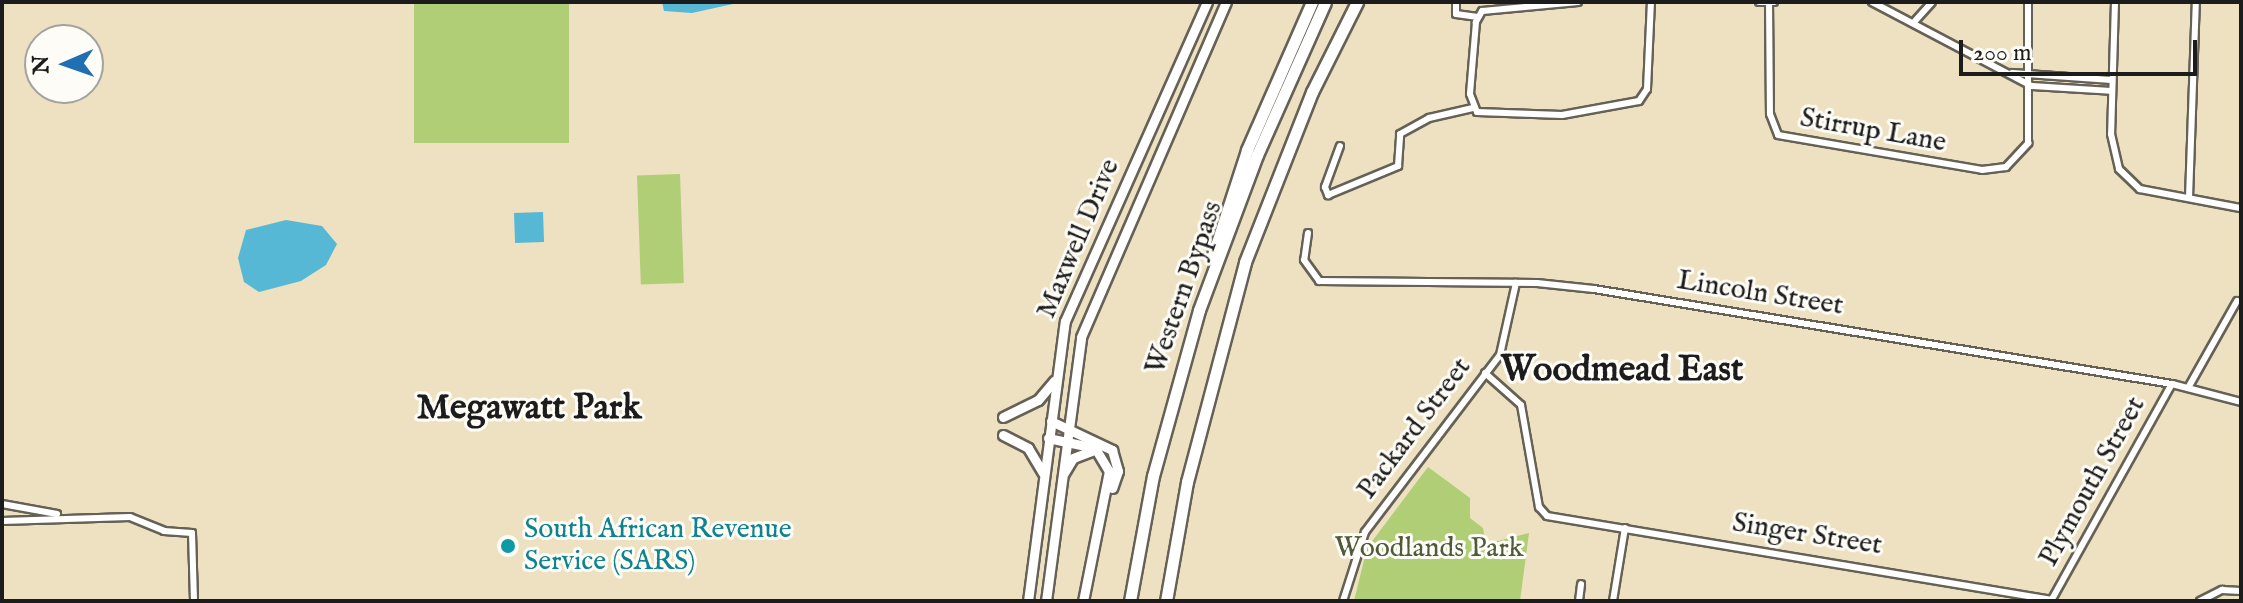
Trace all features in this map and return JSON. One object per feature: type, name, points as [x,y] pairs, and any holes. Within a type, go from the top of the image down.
[{"type":"highway","points":[[1199,310],[1247,150],[1312,2]]},
{"type":"highway","name":"Western Bypass","points":[[1130,601],[1153,476],[1199,310],[1257,155],[1325,2]]},
{"type":"highway","name":"Western Bypass","points":[[1166,601],[1187,482],[1245,262],[1312,92],[1356,3]]},
{"type":"main road","name":"Maxwell Drive","points":[[1028,601],[1056,379],[1074,294],[1207,2]]},
{"type":"main road","name":"Maxwell Drive","points":[[1046,601],[1067,426],[1086,322],[1212,45],[1226,2]]},
{"type":"main road","points":[[1003,417],[1038,400],[1056,379]]},
{"type":"main road","points":[[1051,421],[1067,426],[1115,455],[1117,475],[1107,495]]},
{"type":"main road","points":[[1003,435],[1028,448],[1044,476]]},
{"type":"main road","points":[[1048,438],[1097,449],[1109,471],[1107,495],[1083,601]]},
{"type":"main road","points":[[1060,481],[1073,458],[1097,449]]},
{"type":"street","points":[[1456,2],[1456,14],[1480,14],[1492,6],[1578,2]]},
{"type":"street","points":[[1340,146],[1325,187],[1328,195],[1398,166],[1400,134],[1429,118],[1473,108],[1487,115],[1562,115],[1639,101],[1647,89],[1651,2]]},
{"type":"street","points":[[1759,2],[1771,2]]},
{"type":"street","name":"Stirrup Lane","points":[[1771,2],[1770,114],[1782,137],[1995,170],[2017,161],[2028,143],[2031,86]]},
{"type":"street","points":[[1872,2],[1915,21],[2031,86],[2112,91]]},
{"type":"street","points":[[1915,21],[1932,2]]},
{"type":"street","points":[[2028,2],[2031,86]]},
{"type":"street","points":[[2115,2],[2113,154],[2119,169],[2140,189],[2241,208]]},
{"type":"street","points":[[2189,198],[2196,2]]},
{"type":"street","points":[[1473,108],[1480,14]]},
{"type":"street","points":[[2008,72],[2112,80]]},
{"type":"street","name":"Lincoln Street","points":[[1308,233],[1304,260],[1319,281],[1516,283],[1622,294],[2172,384],[2241,402]]},
{"type":"street","name":"Packard Street","points":[[1343,601],[1365,532],[1504,347],[1516,283]]},
{"type":"street","name":"Plymouth Street","points":[[2188,388],[2237,301]]},
{"type":"street","name":"Singer Street","points":[[1485,373],[1521,405],[1539,507],[1555,517],[2052,600]]},
{"type":"street","name":"Plymouth Street","points":[[2052,600],[2172,384]]},
{"type":"street","points":[[2,504],[60,515]]},
{"type":"street","points":[[2,521],[60,515],[130,517],[164,531],[192,533],[194,601]]},
{"type":"street","points":[[1613,601],[1625,528]]},
{"type":"street","points":[[1579,601],[1581,584]]},
{"type":"street","points":[[2200,601],[2222,590],[2241,591]]},
{"type":"green space","points":[[414,2],[569,2],[569,143],[414,143]]},
{"type":"green space","points":[[680,174],[684,283],[641,284],[637,176]]},
{"type":"green space","name":"Woodlands Park","points":[[1428,467],[1470,498],[1470,518],[1483,528],[1486,544],[1529,533],[1520,601],[1354,601],[1367,548]]},
{"type":"water","points":[[662,2],[742,2],[692,13],[664,11]]},
{"type":"water","points":[[543,212],[544,242],[515,243],[514,213]]},
{"type":"water","points":[[286,220],[322,226],[337,244],[326,265],[301,281],[259,292],[244,282],[238,258],[246,230]]},
{"type":"place","name":"South African Revenue Service (SARS)","points":[[508,546]]},
{"type":"district","name":"Woodmead East","points":[[1622,371]]},
{"type":"district","name":"Megawatt Park","points":[[529,409]]}]
